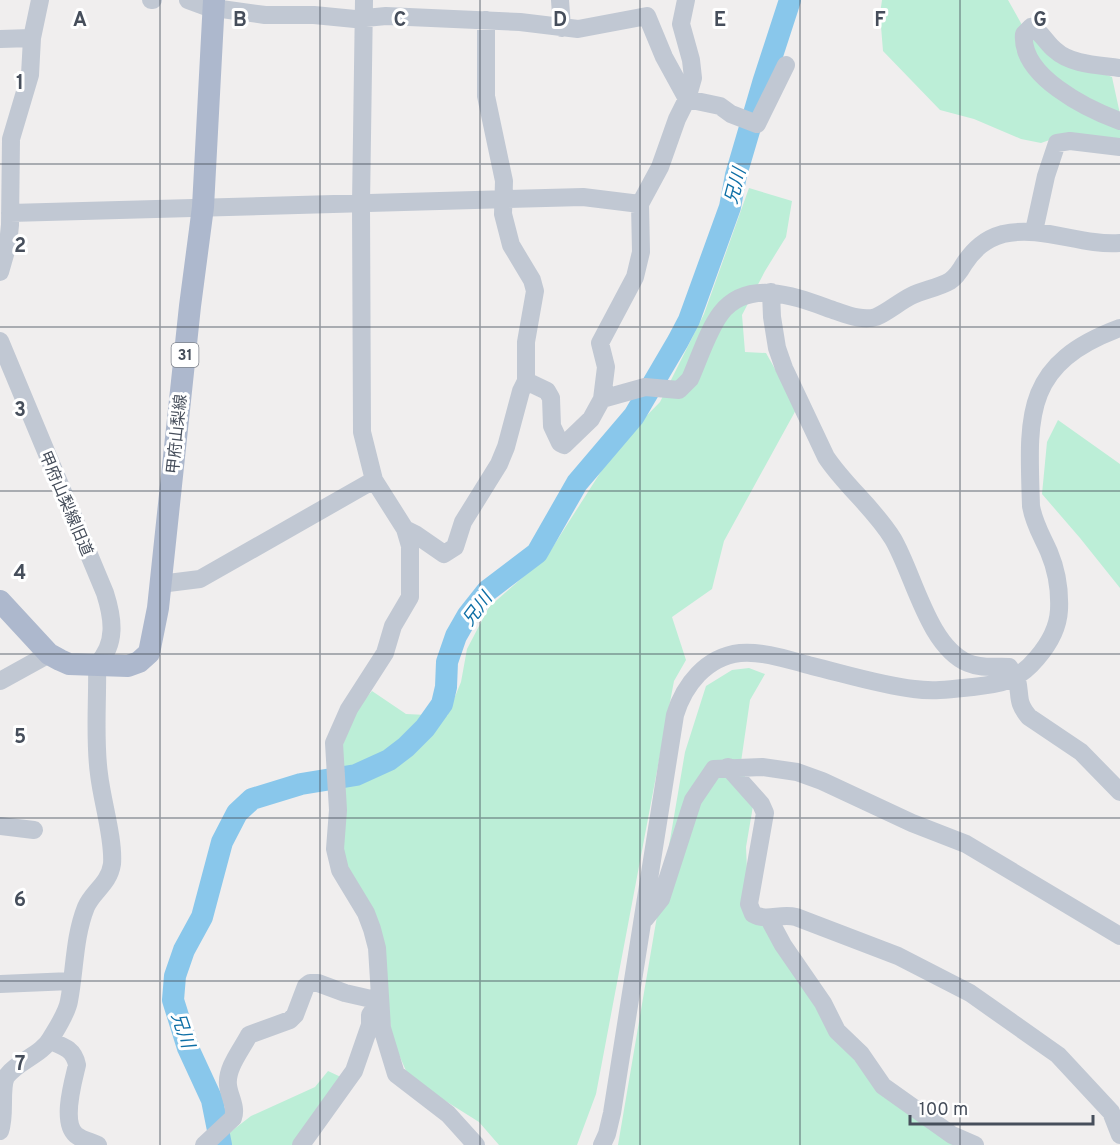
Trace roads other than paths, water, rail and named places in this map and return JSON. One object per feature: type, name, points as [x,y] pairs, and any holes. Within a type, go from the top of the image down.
[{"type":"main road","name":"甲府山梨線","points":[[0,601],[49,654],[69,664],[128,666],[139,663],[149,654],[160,584],[203,207],[214,4]]},
{"type":"street","points":[[0,272],[8,244],[6,222],[11,139],[30,75],[32,38],[40,0]]},
{"type":"street","points":[[188,0],[265,15],[486,20],[562,28],[578,28],[647,16],[664,57],[687,99],[720,106],[731,114],[757,124],[786,65]]},
{"type":"street","points":[[364,0],[361,204],[362,432],[374,480],[405,530],[410,546],[410,597],[393,626],[385,653],[349,709],[337,736],[334,752],[338,810],[335,849],[336,859],[372,929],[377,948],[382,1028],[396,1074],[441,1108],[476,1145]]},
{"type":"street","points":[[560,0],[562,28]]},
{"type":"street","points":[[526,381],[546,391],[551,398],[552,426],[560,443],[564,445],[591,419],[602,399],[606,367],[600,343],[635,277],[641,252],[640,204],[660,167],[693,78],[691,60],[681,24],[686,0]]},
{"type":"street","points":[[405,530],[415,534],[444,554],[455,547],[463,522],[499,464],[526,381],[526,342],[535,291],[532,280],[511,245],[503,214],[504,181],[486,96],[486,20]]},
{"type":"street","points":[[1120,68],[1065,57],[1054,50],[1038,30],[1031,27],[1024,34],[1023,42],[1033,63],[1059,90],[1120,121]]},
{"type":"street","points":[[0,39],[32,38]]},
{"type":"street","points":[[1034,231],[1046,176],[1057,143],[1070,141],[1120,147]]},
{"type":"street","points":[[6,222],[203,207],[447,200],[502,201],[583,198],[640,204]]},
{"type":"street","points":[[602,399],[645,387],[679,390],[690,379],[723,311],[742,298],[771,292],[791,296],[851,316],[876,317],[913,295],[950,281],[958,275],[972,252],[983,243],[1004,234],[1034,231],[1096,243],[1120,243]]},
{"type":"street","points":[[771,292],[777,348],[826,457],[877,514],[893,539],[928,622],[945,643],[967,663],[990,668],[1009,667],[1017,678],[1017,693],[1023,710],[1029,717],[1081,752],[1120,792]]},
{"type":"street","points":[[602,1145],[612,1113],[675,715],[679,702],[691,682],[713,662],[739,653],[757,653],[916,690],[982,686],[1017,678],[1028,669],[1052,640],[1059,611],[1059,579],[1049,551],[1035,525],[1031,506],[1031,423],[1035,401],[1044,382],[1066,357],[1094,337],[1120,328]]},
{"type":"street","name":"甲府山梨線旧道","points":[[0,341],[110,608],[112,621],[110,645],[104,657],[97,664]]},
{"type":"street","points":[[160,584],[200,579],[374,480]]},
{"type":"street","points":[[0,681],[49,654]]},
{"type":"street","points":[[0,1131],[3,1123],[5,1078],[50,1041],[69,1004],[81,924],[87,904],[102,888],[110,873],[112,863],[98,772],[97,664]]},
{"type":"street","points":[[728,767],[765,813],[749,904],[753,914],[769,919],[782,915],[796,917],[898,956],[970,993],[1058,1055],[1111,1112],[1120,1135]]},
{"type":"street","points":[[643,922],[660,899],[693,800],[714,769],[762,767],[785,770],[822,781],[912,824],[966,844],[1120,936]]},
{"type":"street","points":[[0,826],[34,830]]},
{"type":"street","points":[[769,919],[783,945],[823,1003],[837,1031],[861,1054],[883,1086],[952,1135],[975,1145]]},
{"type":"street","points":[[0,984],[71,981]]},
{"type":"street","points":[[204,1145],[233,1118],[235,1113],[228,1074],[249,1035],[290,1020],[306,986],[310,983],[318,983],[345,993],[380,1001]]},
{"type":"street","points":[[301,1145],[354,1071],[370,1016],[380,1001]]},
{"type":"street","points":[[50,1041],[72,1051],[76,1058],[68,1110],[71,1127],[76,1135],[98,1145]]},
{"type":"waterway","name":"兄川","points":[[221,1145],[212,1100],[188,1048],[173,1000],[175,976],[184,950],[202,917],[222,842],[237,813],[252,799],[301,784],[356,775],[389,760],[425,728],[442,704],[446,687],[447,662],[456,636],[468,615],[487,591],[537,553],[577,483],[634,416],[689,320],[730,207],[736,175],[790,0]]}]
